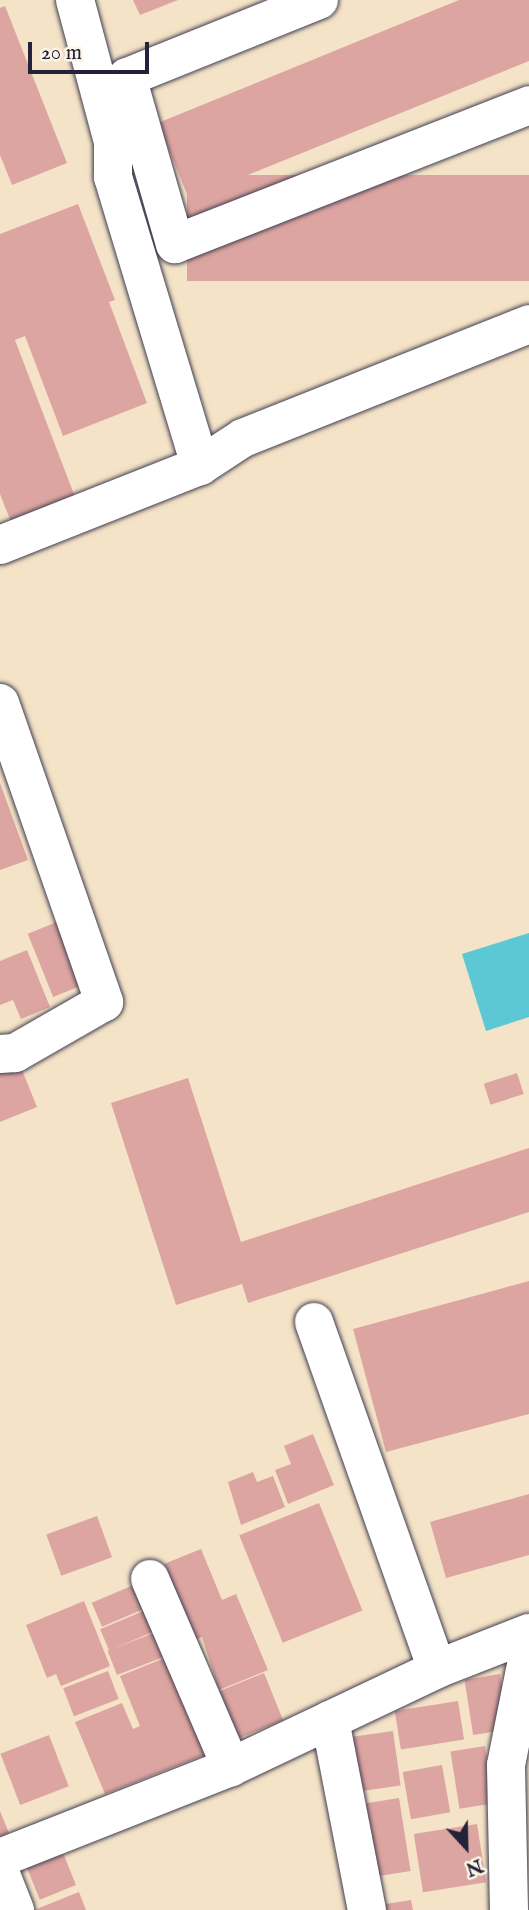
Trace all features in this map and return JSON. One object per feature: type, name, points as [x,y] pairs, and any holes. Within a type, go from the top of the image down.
[{"type":"street","points":[[75,0],[113,142],[113,177],[200,466]]},
{"type":"street","points":[[319,0],[127,77],[176,244],[529,105]]},
{"type":"street","points":[[0,545],[200,466],[243,438],[529,324]]},
{"type":"street","points":[[0,703],[104,1002],[15,1053],[0,1055]]},
{"type":"street","points":[[314,1322],[437,1669]]},
{"type":"street","points":[[150,1579],[231,1767]]},
{"type":"street","points":[[0,1858],[231,1767],[437,1669],[529,1633]]},
{"type":"street","points":[[509,1910],[506,1765],[529,1650]]},
{"type":"street","points":[[330,1720],[367,1910]]},
{"type":"street","points":[[0,1872],[15,1910]]},
{"type":"water","points":[[529,933],[529,1017],[486,1031],[462,954]]},
{"type":"building","points":[[133,0],[178,0],[140,15]]},
{"type":"building","points":[[459,0],[529,0],[529,61],[189,199],[158,123]]},
{"type":"building","points":[[5,6],[67,163],[12,185],[0,155],[0,8]]},
{"type":"building","points":[[187,175],[529,175],[529,281],[187,281]]},
{"type":"building","points":[[78,204],[115,300],[109,302],[147,403],[63,436],[25,336],[15,340],[75,497],[11,522],[0,494],[0,234]]},
{"type":"building","points":[[0,783],[28,860],[0,870]]},
{"type":"building","points":[[62,920],[87,983],[53,997],[28,934]]},
{"type":"building","points":[[27,950],[50,1007],[21,1019],[13,1000],[0,1005],[0,961]]},
{"type":"building","points":[[18,1060],[37,1107],[0,1122],[0,1067]]},
{"type":"building","points":[[517,1073],[524,1094],[491,1105],[484,1084]]},
{"type":"building","points":[[188,1078],[241,1242],[529,1148],[529,1212],[248,1303],[242,1284],[176,1305],[111,1103]]},
{"type":"building","points":[[529,1281],[529,1414],[386,1452],[353,1329]]},
{"type":"building","points":[[313,1434],[334,1485],[288,1504],[275,1470],[291,1464],[284,1446]]},
{"type":"building","points":[[253,1472],[257,1482],[273,1476],[285,1507],[241,1525],[228,1482]]},
{"type":"building","points":[[529,1494],[529,1555],[446,1578],[430,1522]]},
{"type":"building","points":[[319,1503],[362,1611],[283,1643],[239,1535]]},
{"type":"building","points":[[97,1516],[112,1557],[61,1576],[46,1534]]},
{"type":"building","points":[[201,1549],[222,1600],[236,1594],[268,1670],[219,1690],[202,1637],[194,1640],[164,1564]]},
{"type":"building","points":[[136,1584],[146,1608],[102,1627],[92,1603]]},
{"type":"building","points":[[84,1601],[110,1666],[61,1686],[56,1674],[47,1678],[26,1625]]},
{"type":"building","points":[[148,1609],[157,1630],[109,1650],[100,1629]]},
{"type":"building","points":[[159,1631],[168,1655],[117,1675],[108,1651]]},
{"type":"building","points":[[167,1657],[217,1750],[105,1794],[75,1722],[122,1703],[133,1729],[140,1726],[120,1676]]},
{"type":"building","points":[[108,1671],[119,1699],[74,1716],[63,1688]]},
{"type":"building","points":[[264,1673],[283,1720],[239,1738],[219,1691]]},
{"type":"building","points":[[500,1674],[509,1729],[473,1735],[464,1680]]},
{"type":"building","points":[[458,1701],[464,1740],[401,1750],[395,1711]]},
{"type":"building","points":[[393,1731],[401,1785],[353,1792],[345,1738]]},
{"type":"building","points":[[49,1735],[69,1786],[20,1805],[0,1754]]},
{"type":"building","points":[[485,1746],[494,1803],[460,1809],[450,1751]]},
{"type":"building","points":[[442,1765],[450,1812],[411,1819],[403,1772]]},
{"type":"building","points":[[399,1798],[411,1871],[370,1878],[359,1804]]},
{"type":"building","points":[[0,1811],[9,1833],[0,1837]]},
{"type":"building","points":[[477,1824],[486,1882],[423,1892],[414,1834]]},
{"type":"building","points":[[61,1848],[76,1885],[40,1900],[25,1863]]},
{"type":"building","points":[[79,1892],[86,1910],[34,1910]]},
{"type":"building","points":[[411,1900],[413,1910],[374,1910],[373,1906]]}]
